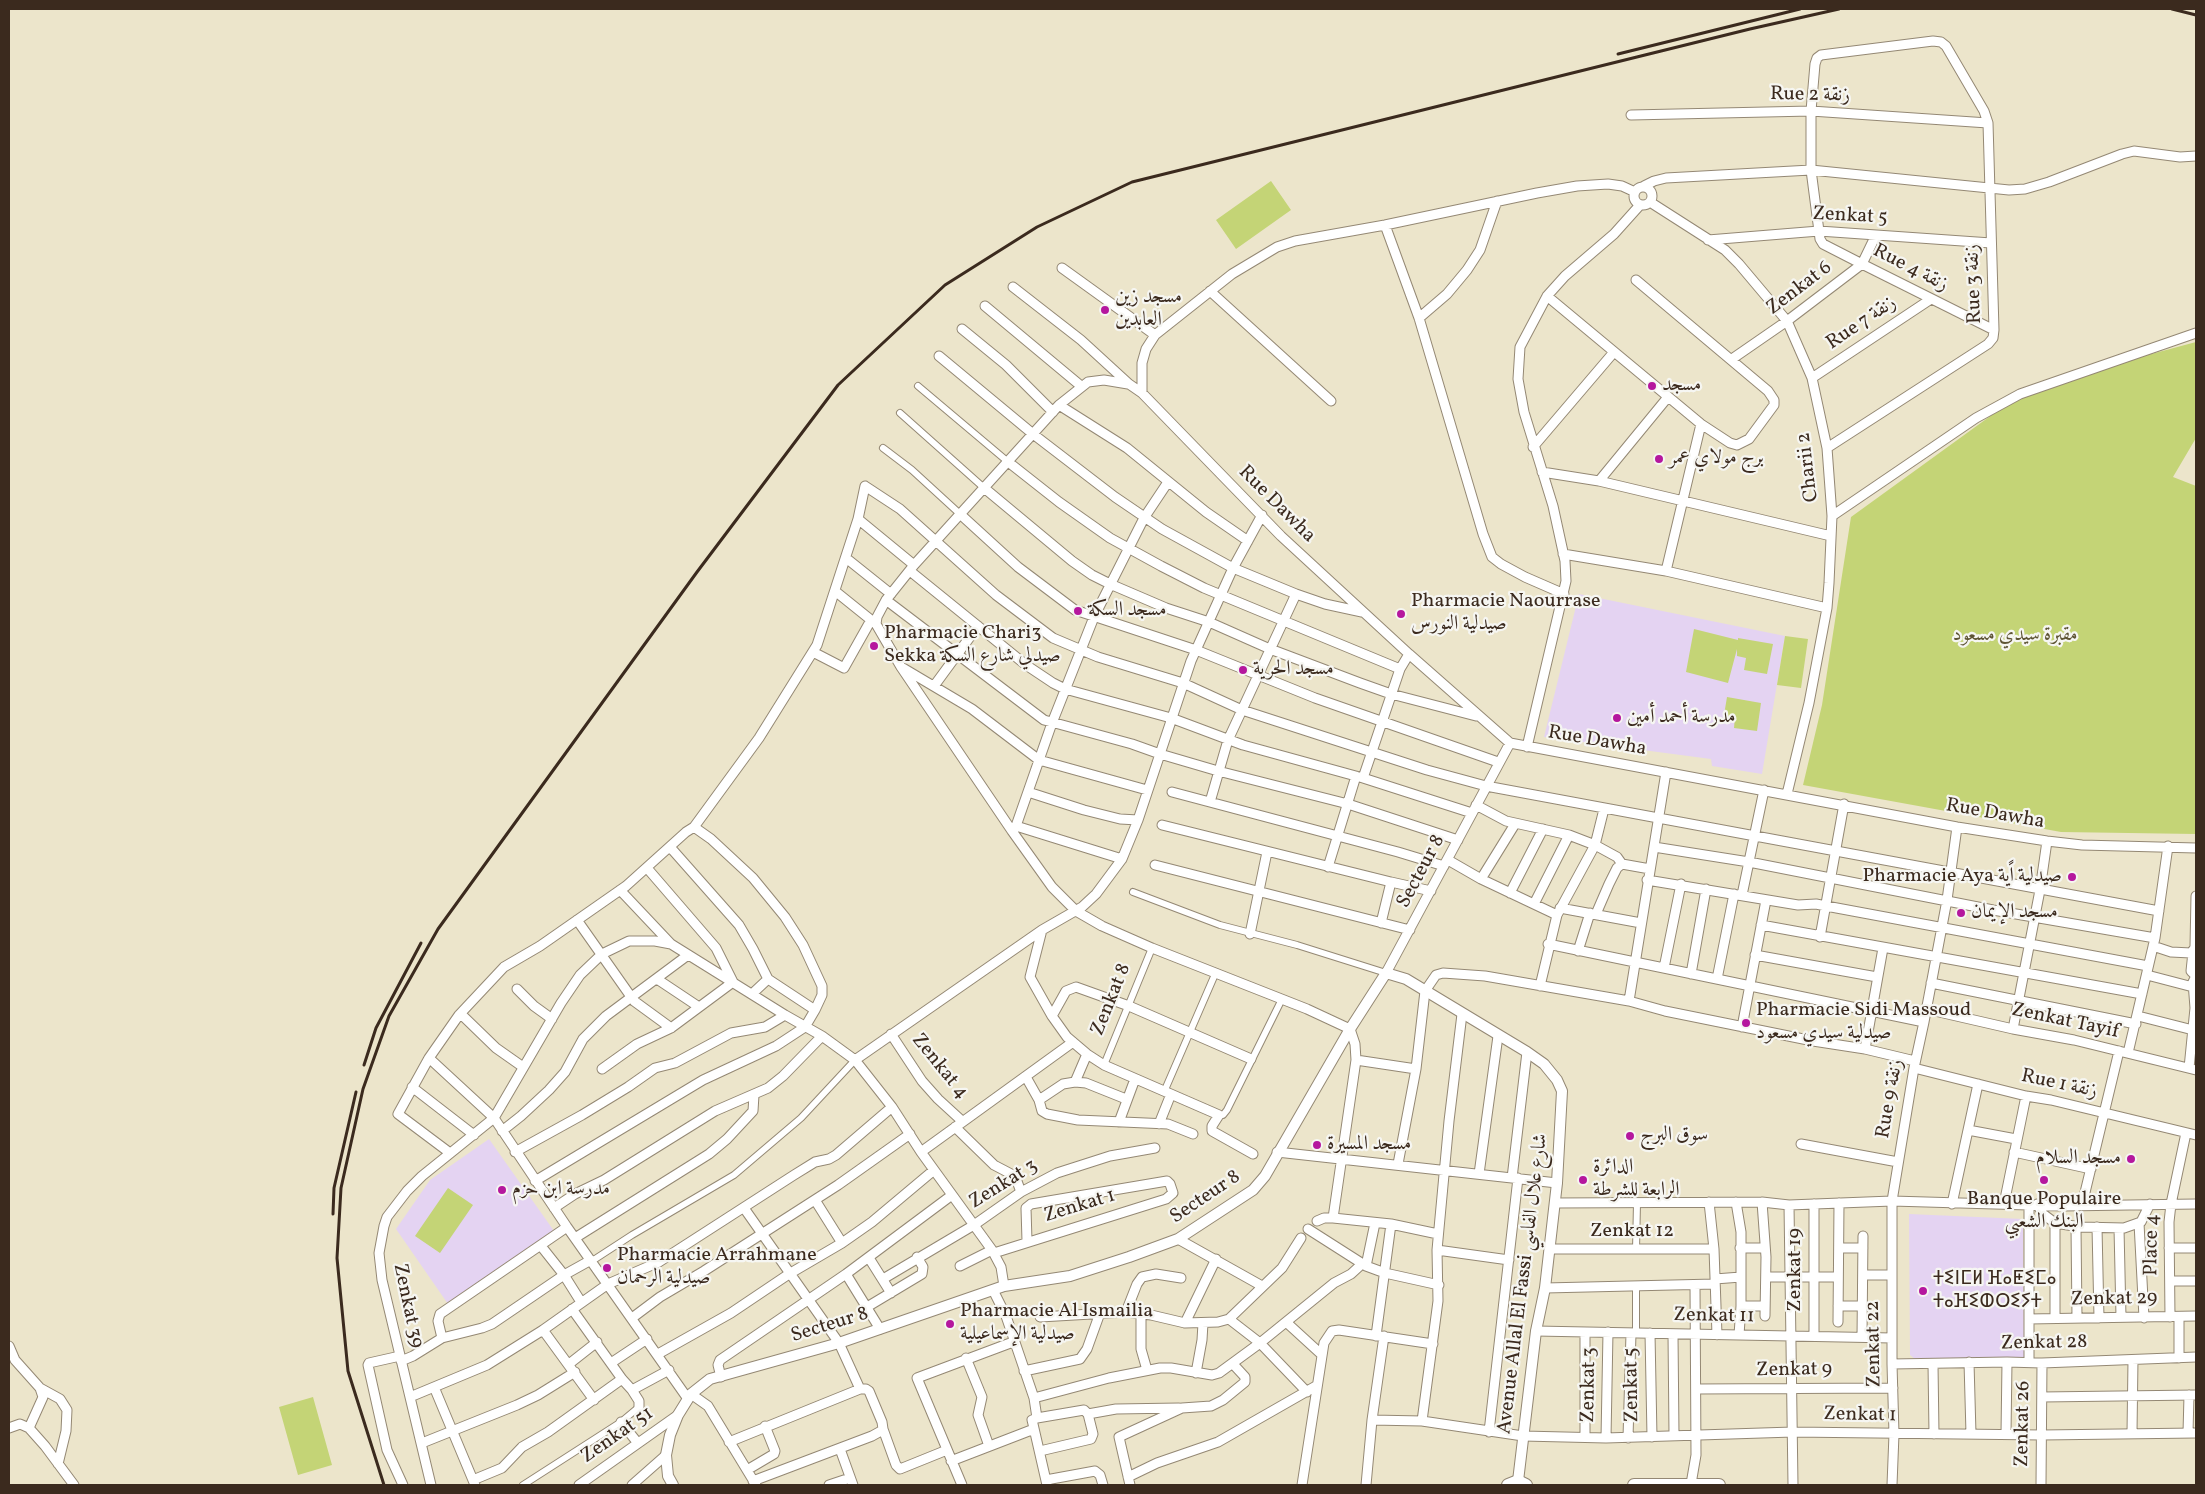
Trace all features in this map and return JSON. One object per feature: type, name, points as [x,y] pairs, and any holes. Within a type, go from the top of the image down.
[{"type":"main road","points":[[1515,1484],[1531,1485]]},
{"type":"main road","points":[[1634,1485],[1719,1485]]},
{"type":"street","name":"Rue 3 زنقة","points":[[1811,111],[1816,58],[1821,55],[1941,42],[1946,46],[1984,111],[1988,123],[1993,338],[1988,344],[1826,448]]},
{"type":"street","name":"Rue 2 زنقة","points":[[1631,115],[1811,111],[1988,123]]},
{"type":"street","points":[[1811,111],[1811,170],[1819,231]]},
{"type":"street","points":[[1644,186],[1652,192],[1650,202],[1646,205],[1640,204],[1634,198],[1635,192],[1639,188],[1654,181],[1666,178],[1811,170],[2009,190],[2049,182],[2134,151],[2180,157],[2196,156]]},
{"type":"street","points":[[1142,393],[1142,363],[1146,349],[1155,336],[1210,290],[1248,263],[1277,247],[1309,238],[1386,225],[1557,190],[1608,184],[1622,186],[1635,192]]},
{"type":"street","points":[[1419,318],[1446,294],[1467,270],[1480,250],[1498,201]]},
{"type":"street","name":"Charii 2","points":[[1650,202],[1725,250],[1740,264],[1787,321],[1812,378],[1826,448],[1832,516],[1827,608],[1809,703],[1787,794]]},
{"type":"street","points":[[1527,747],[1566,581],[1563,554],[1552,506],[1524,412],[1518,379],[1520,347],[1547,296],[1566,276],[1614,234],[1640,204]]},
{"type":"street","points":[[1386,225],[1419,318],[1492,557],[1525,577],[1564,594]]},
{"type":"street","name":"Zenkat 5","points":[[1708,240],[1819,231],[1991,243]]},
{"type":"street","name":"Rue 4 زنقة","points":[[1819,231],[1818,236],[1824,244],[1994,330]]},
{"type":"street","name":"Zenkat 6","points":[[1732,359],[1787,321],[1862,264],[1876,235]]},
{"type":"street","points":[[1062,268],[1155,336]]},
{"type":"street","points":[[1547,296],[1701,424],[1730,443],[1737,445],[1749,439],[1774,405],[1774,400],[1768,391],[1636,280]]},
{"type":"street","points":[[1013,287],[1087,345],[1128,384]]},
{"type":"street","points":[[1210,290],[1331,401]]},
{"type":"street","name":"Rue 7 زنقة","points":[[1812,378],[1931,299]]},
{"type":"street","points":[[985,306],[1081,386]]},
{"type":"street","points":[[962,329],[1056,408],[1127,448],[1206,512],[1248,541]]},
{"type":"street","points":[[1832,516],[1976,418],[2020,394],[2196,334]]},
{"type":"street","points":[[1533,447],[1614,352]]},
{"type":"street","points":[[939,356],[1033,434],[1144,518],[1233,568],[1325,604],[1363,612]]},
{"type":"street","points":[[813,652],[844,668],[888,597],[983,487],[1056,408],[1081,386],[1098,380],[1128,384]]},
{"type":"street","name":"Rue Dawha","points":[[1128,384],[1142,393],[1281,536],[1409,654],[1510,743],[2047,841],[2082,845],[2196,848]]},
{"type":"street","points":[[918,386],[1059,502],[1128,548],[1161,566],[1221,594],[1400,668]]},
{"type":"street","points":[[1599,481],[1668,397]]},
{"type":"street","points":[[900,413],[983,487],[1072,561],[1092,575],[1166,608],[1209,622],[1270,649],[1391,694],[1479,716]]},
{"type":"street","points":[[1666,571],[1701,424]]},
{"type":"street","points":[[883,448],[912,470],[1018,567],[1064,604],[1094,617],[1196,650],[1258,677],[1380,722],[1498,762]]},
{"type":"street","points":[[1542,472],[1599,481],[1831,536]]},
{"type":"street","points":[[1014,829],[1052,723],[1094,617],[1144,518],[1168,482]]},
{"type":"street","points":[[450,1153],[398,1114],[428,1058],[460,1015],[504,967],[540,946],[620,890],[694,827],[759,738],[817,645],[858,519],[865,486],[900,509],[996,595],[1053,638],[1081,651],[1183,683],[1242,710],[1427,770],[1486,786],[2159,911]]},
{"type":"street","points":[[403,1485],[387,1450],[368,1366],[370,1363],[400,1359],[420,1353],[442,1338],[492,1324],[564,1275],[734,1175],[801,1118],[855,1060],[1042,930],[1076,911],[1096,894],[1122,859],[1138,820],[1170,718],[1196,650],[1233,568],[1262,515]]},
{"type":"street","points":[[858,519],[978,626],[1032,669],[1065,689],[1170,718],[1228,740],[1474,809],[1515,824],[1569,835],[1595,845],[1616,857],[1622,864],[1650,869]]},
{"type":"street","points":[[1563,554],[1666,571],[1827,608]]},
{"type":"street","points":[[846,558],[888,597],[958,654],[1021,704],[1052,723],[1132,744],[1218,770],[1348,804],[1458,840]]},
{"type":"street","points":[[835,591],[874,622],[900,667],[1014,829],[1052,887],[1076,911],[1102,926],[1152,948],[1216,972],[1350,1029],[1355,1044],[1356,1060],[1333,1218]]},
{"type":"street","points":[[1210,802],[1228,740],[1296,594]]},
{"type":"street","points":[[934,686],[978,626]]},
{"type":"street","points":[[1328,867],[1348,804],[1372,751],[1380,722],[1400,668],[1409,654]]},
{"type":"street","points":[[900,667],[972,708],[1039,760],[1147,790]]},
{"type":"street","name":"Secteur 8","points":[[690,1396],[710,1380],[839,1343],[1004,1286],[1070,1276],[1178,1239],[1253,1190],[1265,1176],[1277,1152],[1350,1029],[1386,973],[1498,762],[1510,743]]},
{"type":"street","points":[[1629,1001],[1666,772]]},
{"type":"street","points":[[1717,979],[1738,895],[1749,862],[1764,790]]},
{"type":"street","points":[[1028,792],[1084,810],[1120,819],[1138,820]]},
{"type":"street","points":[[1172,792],[1446,863],[1534,904],[1558,911],[1593,914],[1641,923]]},
{"type":"street","points":[[1820,937],[1844,804]]},
{"type":"street","points":[[1540,986],[1548,944],[1558,911],[1595,845],[1604,808]]},
{"type":"street","points":[[1482,879],[1515,824]]},
{"type":"street","points":[[1162,825],[1431,891]]},
{"type":"street","name":"Rue 9 زنقة","points":[[1892,1202],[1915,1064],[1951,872],[1957,826]]},
{"type":"street","points":[[535,1181],[703,1080],[726,1068],[762,1054],[805,1027],[822,995],[822,986],[803,945],[785,917],[754,878],[711,839],[694,827]]},
{"type":"street","points":[[1014,829],[1122,859]]},
{"type":"street","points":[[1510,893],[1543,829]]},
{"type":"street","points":[[1534,904],[1569,835]]},
{"type":"street","points":[[2013,1029],[2040,890],[2047,841]]},
{"type":"street","points":[[2128,1053],[2154,942],[2168,846]]},
{"type":"street","points":[[670,847],[739,925],[768,979],[815,1010]]},
{"type":"street","points":[[1654,847],[1749,862],[2034,917],[2154,942],[2171,952],[2195,948]]},
{"type":"street","points":[[1250,934],[1267,852]]},
{"type":"street","points":[[1578,950],[1593,914],[1617,868],[1622,864]]},
{"type":"street","points":[[1155,865],[1410,930]]},
{"type":"street","points":[[647,868],[716,948],[733,982]]},
{"type":"street","points":[[1648,880],[1681,884],[1802,906],[1816,904],[1941,926],[2148,971],[2193,987]]},
{"type":"street","points":[[1381,923],[1391,882]]},
{"type":"street","points":[[1664,968],[1681,884]]},
{"type":"street","points":[[1691,974],[1706,889]]},
{"type":"street","points":[[620,890],[671,944],[822,1036],[855,1060],[892,1107],[921,1152],[993,1252],[1002,1267],[1004,1286]]},
{"type":"street","points":[[1133,892],[1220,926],[1297,945],[1406,979],[1527,1052],[1509,1260],[1489,1432]]},
{"type":"street","points":[[2193,1069],[2195,1008],[2193,987],[2196,976],[2191,971],[2195,948],[2196,896]]},
{"type":"street","points":[[1742,1027],[1766,900]]},
{"type":"street","points":[[577,920],[631,998],[671,1028]]},
{"type":"street","points":[[1761,926],[2142,994]]},
{"type":"street","points":[[1042,930],[1030,977],[1052,1016],[1073,1042],[1087,1054],[1104,1064],[1219,1115],[1223,1115],[1227,1110],[1282,999]]},
{"type":"street","points":[[494,1118],[580,975],[602,954],[629,941],[655,941],[671,944]]},
{"type":"street","points":[[1548,944],[1924,1022]]},
{"type":"street","name":"Zenkat 8","points":[[1104,1064],[1152,948]]},
{"type":"street","points":[[1865,1049],[1883,948]]},
{"type":"street","points":[[502,1131],[521,1116],[565,1072],[577,1048],[606,1016],[688,955]]},
{"type":"street","points":[[1755,955],[1877,977]]},
{"type":"street","points":[[1160,1124],[1168,1093],[1189,1033],[1216,972]]},
{"type":"street","name":"Rue 1 زنقة","points":[[1425,991],[1436,975],[1443,972],[1485,976],[1629,1001],[1665,1011],[1742,1027],[1865,1049],[1978,1084],[2196,1135]]},
{"type":"street","points":[[657,979],[699,1008]]},
{"type":"street","points":[[753,993],[768,979]]},
{"type":"street","points":[[602,1069],[637,1044],[671,1028],[733,982]]},
{"type":"street","points":[[1931,983],[2137,1020],[2194,1035]]},
{"type":"street","points":[[1052,1016],[1066,991],[1073,987],[1128,1006],[1251,1059]]},
{"type":"street","points":[[517,990],[552,1019]]},
{"type":"street","points":[[1398,1164],[1416,1068],[1425,991]]},
{"type":"street","name":"Zenkat Tayif","points":[[1926,1010],[2074,1040],[2193,1069]]},
{"type":"street","points":[[1422,1421],[1439,1285],[1438,1234],[1462,1014]]},
{"type":"street","points":[[460,1015],[496,1048],[523,1067]]},
{"type":"street","points":[[516,1152],[628,1087],[655,1068],[676,1063],[731,1033],[768,1026],[785,1015]]},
{"type":"street","name":"Zenkat 4","points":[[891,1034],[922,1081],[994,1165],[1015,1176],[1021,1192]]},
{"type":"street","points":[[554,1208],[575,1194],[604,1180],[715,1111],[768,1088],[783,1076],[822,1036]]},
{"type":"street","points":[[1479,1174],[1498,1036]]},
{"type":"street","points":[[921,1152],[958,1124],[1026,1078],[1073,1042]]},
{"type":"street","points":[[2082,1205],[2119,1051]]},
{"type":"street","name":"Avenue Allal El Fassi شارع علال الفاسي","points":[[1515,1484],[1536,1331],[1545,1288],[1550,1249],[1557,1182],[1562,1091],[1557,1080],[1544,1064],[1527,1052]]},
{"type":"street","points":[[1075,1082],[1087,1054]]},
{"type":"street","points":[[428,1058],[494,1118],[535,1181],[669,1370],[690,1396],[708,1406],[754,1483],[872,1436],[883,1429]]},
{"type":"street","points":[[1356,1060],[1416,1068]]},
{"type":"street","points":[[1026,1078],[1039,1100],[1042,1111],[1047,1114],[1078,1120],[1170,1124],[1193,1134]]},
{"type":"street","points":[[1119,1122],[1135,1079]]},
{"type":"street","points":[[1039,1100],[1063,1084],[1075,1082],[1086,1083],[1126,1099]]},
{"type":"street","points":[[1952,1204],[1978,1084]]},
{"type":"street","points":[[412,1087],[474,1135]]},
{"type":"street","points":[[575,1238],[709,1154],[727,1139],[753,1111],[754,1095]]},
{"type":"street","points":[[2004,1204],[2026,1096]]},
{"type":"street","points":[[410,1398],[487,1365],[544,1330],[580,1302],[608,1284],[659,1262],[815,1162],[836,1155],[892,1107]]},
{"type":"street","points":[[1219,1115],[1212,1126],[1212,1131],[1253,1154]]},
{"type":"street","name":"Zenkat 39","points":[[431,1485],[400,1359],[380,1264],[380,1244],[384,1226],[391,1211],[407,1191],[494,1118]]},
{"type":"street","points":[[1968,1130],[2016,1139]]},
{"type":"street","name":"Place 4","points":[[2179,1358],[2170,1281],[2169,1248],[2171,1204],[2186,1133]]},
{"type":"street","points":[[632,1318],[660,1297],[761,1235],[869,1165],[910,1134]]},
{"type":"street","points":[[1801,1144],[1898,1162]]},
{"type":"street","name":"Zenkat 3","points":[[882,1279],[974,1225],[1021,1192],[1073,1166],[1110,1156],[1155,1148]]},
{"type":"street","points":[[1277,1152],[1557,1182]]},
{"type":"street","points":[[2014,1152],[2091,1169]]},
{"type":"street","points":[[658,1354],[739,1308],[789,1274],[842,1243],[872,1222],[934,1170]]},
{"type":"street","name":"Zenkat 1","points":[[960,1266],[993,1252],[1166,1199],[1171,1196],[1172,1191],[1167,1181],[1104,1193],[1035,1202],[1026,1208],[1028,1241]]},
{"type":"street","points":[[722,1377],[718,1365],[720,1360],[869,1258],[952,1195]]},
{"type":"street","points":[[815,1200],[842,1243]]},
{"type":"street","points":[[1636,1250],[1637,1202]]},
{"type":"street","points":[[1709,1202],[1714,1249],[1717,1335]]},
{"type":"street","points":[[1736,1202],[1740,1232],[1740,1335]]},
{"type":"street","points":[[1555,1203],[1762,1202],[1789,1205],[1892,1202],[2082,1205],[2196,1204]]},
{"type":"street","points":[[1762,1202],[1766,1277],[1765,1316]]},
{"type":"street","name":"Zenkat 22","points":[[1892,1202],[1894,1434],[1892,1485]]},
{"type":"street","points":[[1838,1322],[1839,1203]]},
{"type":"street","name":"Zenkat 19","points":[[1814,1204],[1814,1336]]},
{"type":"street","points":[[2033,1204],[2055,1223],[2076,1227],[2119,1228],[2139,1223],[2145,1217],[2150,1204]]},
{"type":"street","points":[[2029,1362],[2033,1204]]},
{"type":"street","points":[[1789,1205],[1793,1485]]},
{"type":"street","points":[[744,1208],[761,1235],[839,1343],[860,1389]]},
{"type":"street","points":[[1040,1317],[1126,1312],[1185,1323],[1203,1323],[1229,1319],[1282,1268],[1308,1229],[1324,1218],[1391,1224],[1438,1234]]},
{"type":"street","points":[[1034,1398],[1147,1370],[1170,1368],[1212,1375],[1233,1364],[1334,1283],[1364,1265],[1375,1223]]},
{"type":"street","points":[[2055,1223],[2055,1318]]},
{"type":"street","points":[[2139,1223],[2144,1318]]},
{"type":"street","points":[[1366,1485],[1391,1224]]},
{"type":"street","points":[[442,1338],[438,1321],[440,1314],[567,1227]]},
{"type":"street","points":[[2076,1227],[2077,1318]]},
{"type":"street","points":[[2098,1227],[2099,1318]]},
{"type":"street","points":[[2119,1228],[2121,1317]]},
{"type":"street","points":[[1308,1229],[1364,1265],[1385,1273],[1439,1285]]},
{"type":"street","points":[[1862,1338],[1863,1236]]},
{"type":"street","points":[[1178,1239],[1262,1286]]},
{"type":"street","points":[[541,1246],[564,1275],[580,1302]]},
{"type":"street","points":[[1740,1248],[1765,1248]]},
{"type":"street","points":[[1838,1248],[1863,1248]]},
{"type":"street","points":[[2169,1248],[2196,1248]]},
{"type":"street","name":"Zenkat 12","points":[[1550,1249],[1714,1249]]},
{"type":"street","points":[[1437,1250],[1509,1260]]},
{"type":"street","points":[[868,1307],[922,1274],[923,1267],[917,1257]]},
{"type":"street","points":[[869,1258],[892,1292]]},
{"type":"street","points":[[1185,1323],[1216,1259]]},
{"type":"street","points":[[846,1274],[880,1329]]},
{"type":"street","points":[[1126,1312],[1137,1284],[1142,1277],[1156,1274],[1180,1278]]},
{"type":"street","points":[[1864,1275],[1892,1275]]},
{"type":"street","points":[[1545,1288],[1695,1285],[1741,1277]]},
{"type":"street","points":[[1766,1277],[1838,1277]]},
{"type":"street","points":[[2170,1281],[2196,1281]]},
{"type":"street","points":[[1691,1484],[1696,1455],[1695,1285]]},
{"type":"street","points":[[1628,1438],[1636,1287]]},
{"type":"street","points":[[993,1290],[1004,1312],[1034,1398],[1037,1418]]},
{"type":"street","points":[[1741,1306],[1765,1306]]},
{"type":"street","points":[[1838,1306],[1863,1306]]},
{"type":"street","points":[[523,1485],[621,1422],[639,1407],[639,1401],[632,1390],[622,1379],[572,1308]]},
{"type":"street","points":[[1024,1371],[1080,1360],[1087,1350],[1100,1313]]},
{"type":"street","points":[[1141,1314],[1141,1349],[1147,1370]]},
{"type":"street","name":"Zenkat 29","points":[[2029,1319],[2196,1316]]},
{"type":"street","points":[[1229,1319],[1260,1343],[1308,1392]]},
{"type":"street","points":[[1286,1322],[1322,1354]]},
{"type":"street","points":[[1196,1373],[1203,1323]]},
{"type":"street","points":[[544,1330],[594,1400]]},
{"type":"street","points":[[1302,1485],[1324,1343],[1332,1332],[1339,1330],[1433,1344]]},
{"type":"street","name":"Zenkat 11","points":[[1536,1331],[1892,1338]]},
{"type":"street","points":[[1585,1332],[1586,1437]]},
{"type":"street","name":"Zenkat 3","points":[[1606,1438],[1608,1332]]},
{"type":"street","name":"Zenkat 5","points":[[1650,1333],[1652,1437]]},
{"type":"street","points":[[1673,1334],[1674,1435]]},
{"type":"street","points":[[611,1363],[647,1339]]},
{"type":"street","points":[[569,1364],[597,1342]]},
{"type":"street","points":[[962,1485],[917,1378],[966,1358],[1013,1342]]},
{"type":"street","points":[[9,1346],[15,1360],[40,1388],[43,1397],[28,1428]]},
{"type":"street","name":"Zenkat 28","points":[[1892,1364],[2042,1363],[2196,1357]]},
{"type":"street","points":[[966,1358],[982,1397],[978,1415],[990,1446]]},
{"type":"street","points":[[2132,1433],[2134,1360]]},
{"type":"street","points":[[1969,1362],[1970,1434]]},
{"type":"street","points":[[2006,1434],[2007,1362]]},
{"type":"street","name":"Zenkat 26","points":[[2041,1485],[2042,1363]]},
{"type":"street","points":[[1088,1414],[1116,1410],[1211,1406],[1245,1382],[1245,1377],[1233,1364]]},
{"type":"street","points":[[1933,1364],[1934,1434]]},
{"type":"street","points":[[632,1390],[669,1370]]},
{"type":"street","points":[[422,1443],[453,1432],[538,1395],[575,1372]]},
{"type":"street","points":[[434,1387],[474,1483],[502,1468],[522,1447],[548,1432],[622,1379]]},
{"type":"street","points":[[1182,1408],[1119,1437],[1129,1481],[1157,1463],[1218,1442],[1316,1386]]},
{"type":"street","points":[[40,1388],[52,1393],[67,1410],[66,1431],[58,1464]]},
{"type":"street","points":[[729,1442],[765,1426],[866,1388],[869,1391],[896,1465],[900,1470],[947,1450]]},
{"type":"street","name":"Zenkat 9","points":[[1696,1389],[1893,1388]]},
{"type":"street","points":[[2042,1397],[2193,1395],[2192,1433]]},
{"type":"street","points":[[673,1485],[668,1476],[666,1455],[670,1434],[678,1415],[690,1396]]},
{"type":"street","points":[[1040,1451],[1091,1439],[1093,1434],[1088,1414],[1084,1410],[1037,1418],[1032,1421],[1046,1483],[1092,1471],[1099,1474],[1103,1485]]},
{"type":"street","name":"Zenkat 51","points":[[578,1485],[678,1415]]},
{"type":"street","name":"Zenkat 1","points":[[1372,1420],[1422,1421],[1523,1436],[1606,1438],[1793,1432],[2042,1435],[2192,1433]]},
{"type":"street","points":[[621,1422],[637,1442]]},
{"type":"street","points":[[9,1428],[20,1424],[28,1428],[74,1485]]},
{"type":"street","points":[[746,1470],[774,1454],[775,1451],[765,1426]]},
{"type":"street","points":[[951,1460],[1034,1430]]},
{"type":"street","points":[[829,1485],[852,1481],[840,1449]]},
{"type":"street","points":[[632,1485],[666,1455]]},
{"type":"shaded area","points":[[1579,594],[1785,636],[1762,774],[1712,766],[1711,759],[1544,737]]},
{"type":"shaded area","points":[[489,1139],[554,1231],[448,1304],[396,1229],[430,1180]]},
{"type":"shaded area","points":[[1909,1214],[2023,1219],[2024,1358],[1915,1359],[1910,1355]]},
{"type":"green space","points":[[1271,181],[1291,210],[1236,249],[1216,220]]},
{"type":"green space","name":"مقبرة سيدي مسعود","points":[[2196,342],[2196,438],[2173,477],[2196,486],[2196,834],[2061,832],[1803,785],[1822,705],[1851,517],[2018,396],[2129,360]]},
{"type":"green space","points":[[1694,629],[1738,640],[1738,638],[1773,644],[1767,674],[1744,670],[1746,658],[1737,656],[1737,649],[1728,683],[1686,672]]},
{"type":"green space","points":[[1785,636],[1808,639],[1801,688],[1777,685]]},
{"type":"green space","points":[[1727,697],[1761,703],[1757,731],[1734,728],[1735,716],[1732,716],[1730,722],[1723,721]]},
{"type":"green space","points":[[448,1188],[473,1205],[440,1253],[415,1236]]},
{"type":"green space","points":[[313,1397],[332,1465],[298,1475],[279,1407]]},
{"type":"railway","points":[[1618,54],[1800,9]]},
{"type":"railway","points":[[384,1485],[348,1371],[337,1258],[341,1188],[363,1089],[389,1016],[438,929],[697,572],[838,385],[945,285],[1037,227],[1132,182],[1750,29],[1839,9]]},
{"type":"railway","points":[[2172,9],[2196,15]]},
{"type":"railway","points":[[364,1065],[376,1028],[421,943]]},
{"type":"railway","points":[[333,1214],[334,1188],[356,1092]]},
{"type":"place","name":"مسجد زين العابدين","points":[[1105,310]]},
{"type":"place","name":"مسجد","points":[[1652,386]]},
{"type":"place","name":"برج مولاي عمر","points":[[1659,459]]},
{"type":"place","name":"مسجد السكة","points":[[1078,611]]},
{"type":"place","name":"Pharmacie Naourrase صيدلية النورس","points":[[1401,614]]},
{"type":"place","name":"Pharmacie Chari3 Sekka صيدلي شارع السكة","points":[[874,646]]},
{"type":"place","name":"مسجد الحرية","points":[[1243,670]]},
{"type":"place","name":"مدرسة أحمد أمين","points":[[1617,718]]},
{"type":"place","name":"Pharmacie Aya صيدلية اًية","points":[[2072,877]]},
{"type":"place","name":"مسجد الإيمان","points":[[1961,913]]},
{"type":"place","name":"Pharmacie Sidi Massoud صيدلية سيدي مسعود","points":[[1746,1023]]},
{"type":"place","name":"سوق البرج","points":[[1630,1136]]},
{"type":"place","name":"مسجد المسيرة","points":[[1317,1145]]},
{"type":"place","name":"مسجد السلام","points":[[2131,1159]]},
{"type":"place","name":"الدائرة الرابعة للشرطة","points":[[1583,1180]]},
{"type":"place","name":"Banque Populaire البنك الشعبي","points":[[2044,1180]]},
{"type":"place","name":"مدرسة ابن حزم","points":[[502,1190]]},
{"type":"place","name":"Pharmacie Arrahmane صيدلية الرحمان","points":[[607,1268]]},
{"type":"place","name":"ⵜⵉⵏⵎⵍ ⴼⴰⵟⵉⵎⴰ ⵜⴰⴼⵉⵀⵔⵉⵢⵜ","points":[[1923,1291]]},
{"type":"place","name":"Pharmacie Al Ismailia صيدلية الإسماعيلية","points":[[950,1324]]}]
